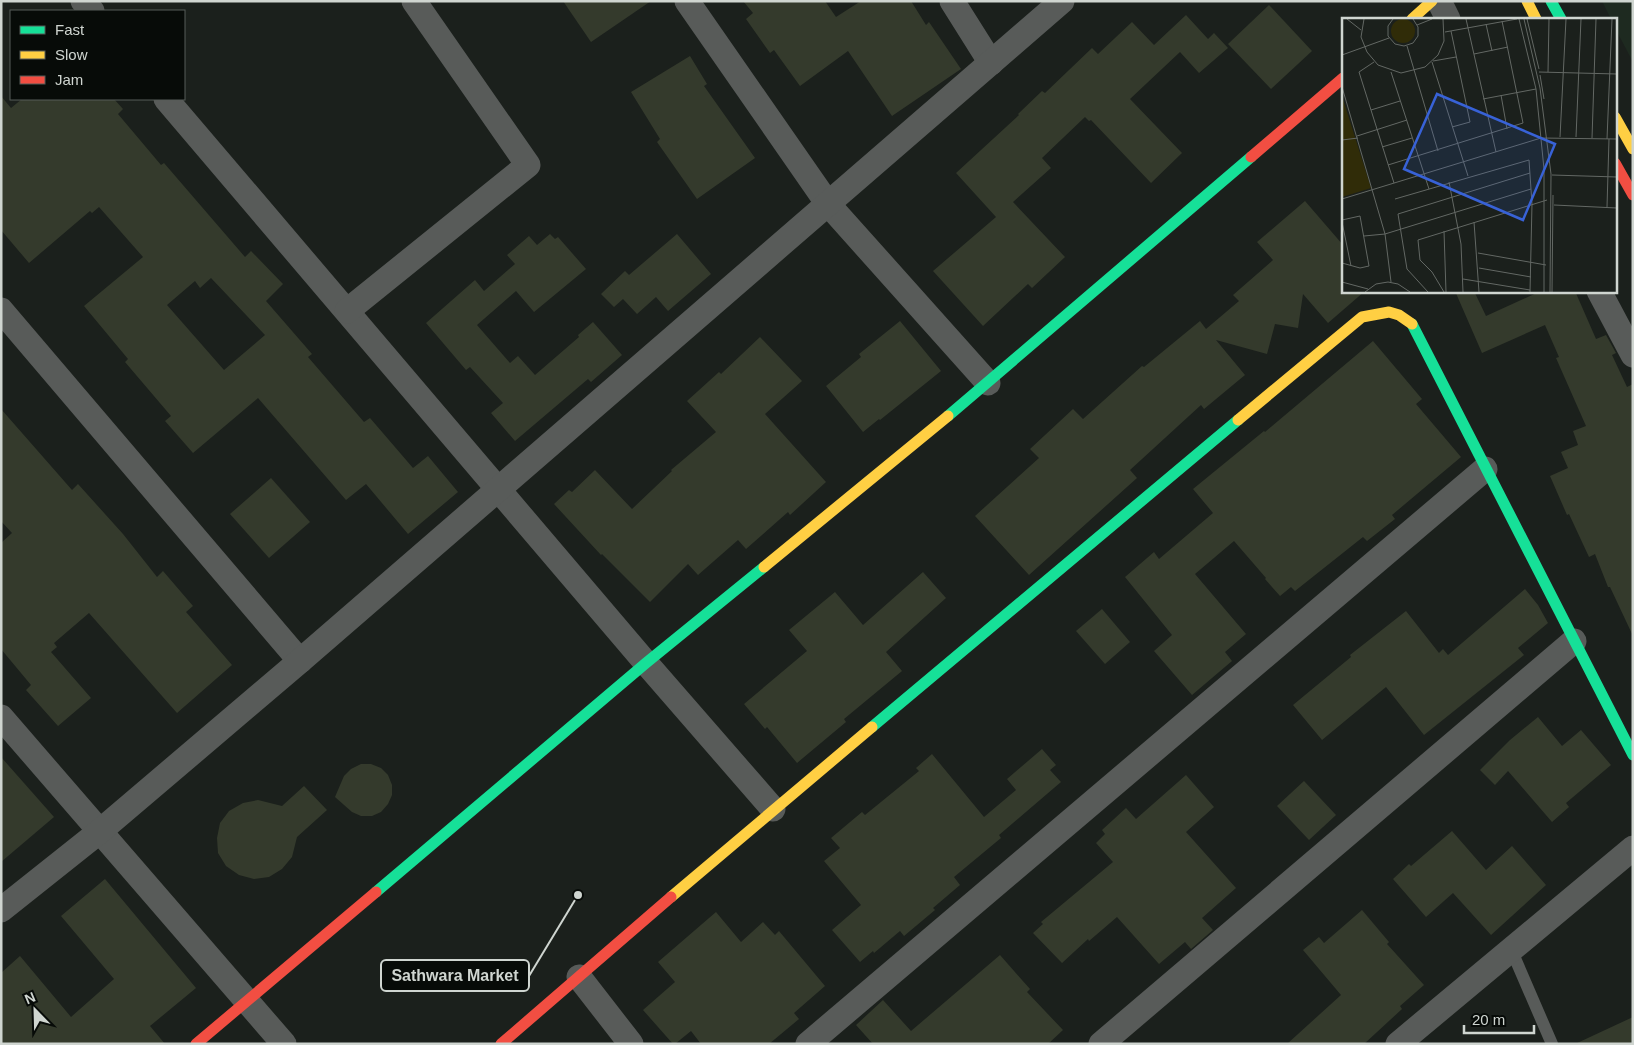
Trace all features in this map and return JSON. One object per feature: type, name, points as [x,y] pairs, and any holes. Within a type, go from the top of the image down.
[{"type":"street","points":[[347,312],[528,164],[414,1]]},
{"type":"street","points":[[687,1],[828,204],[988,383]]},
{"type":"street","points":[[952,1],[991,63]]},
{"type":"street","points":[[1,910],[99,832],[300,661],[1062,1]]},
{"type":"street","points":[[1413,18],[1432,1]]},
{"type":"street","points":[[1439,1],[1448,18]]},
{"type":"street","points":[[1527,1],[1536,18]]},
{"type":"street","points":[[1551,1],[1560,18]]},
{"type":"street","points":[[196,1044],[646,663],[988,383],[1342,79]]},
{"type":"street","points":[[167,100],[498,490],[773,809]]},
{"type":"street","points":[[1616,119],[1633,149]]},
{"type":"street","points":[[1616,165],[1633,195]]},
{"type":"street","points":[[1599,292],[1633,355]]},
{"type":"street","points":[[1,310],[300,661]]},
{"type":"street","points":[[502,1044],[773,809],[1362,317],[1382,311],[1400,314],[1412,324],[1633,755]]},
{"type":"street","points":[[808,1044],[1485,469]]},
{"type":"street","points":[[1101,1044],[1574,641]]},
{"type":"street","points":[[1,717],[284,1044]]},
{"type":"street","points":[[1398,1044],[1633,848]]},
{"type":"street","points":[[579,977],[631,1044]]},
{"type":"lane","points":[[1511,949],[1552,1044]]},
{"type":"shaded area","points":[[1602,1],[1633,1],[1633,62],[1616,30],[1616,18],[1610,18]]},
{"type":"building","points":[[563,1],[651,1],[591,42]]},
{"type":"building","points":[[743,1],[825,1],[836,17],[861,1],[911,1],[926,25],[929,22],[961,69],[892,116],[848,51],[800,86],[774,50],[770,53],[746,19],[753,13]]},
{"type":"building","points":[[1269,5],[1312,51],[1271,89],[1228,44]]},
{"type":"building","points":[[1186,15],[1208,39],[1214,33],[1228,48],[1199,73],[1180,52],[1130,99],[1182,153],[1151,183],[1091,120],[1089,121],[1085,117],[1042,158],[1051,168],[1013,202],[1065,257],[1032,288],[1028,284],[983,326],[933,271],[996,217],[956,173],[1042,91],[1045,93],[1092,48],[1098,54],[1132,22],[1154,45]]},
{"type":"building","points":[[690,56],[707,84],[704,86],[755,158],[697,199],[657,142],[660,139],[631,92]]},
{"type":"building","points":[[1,96],[11,108],[21,100],[115,100],[123,109],[118,114],[161,165],[164,163],[245,257],[251,251],[283,284],[266,301],[312,354],[308,357],[364,422],[370,418],[413,468],[428,456],[458,492],[408,534],[366,484],[346,500],[258,398],[193,453],[165,421],[171,416],[125,362],[128,359],[84,306],[143,257],[99,207],[92,213],[90,211],[29,263],[1,230]],"holes":[[[211,278],[265,335],[224,370],[167,305],[195,281],[200,288]]]},
{"type":"building","points":[[1305,201],[1342,244],[1342,292],[1364,292],[1328,323],[1303,294],[1298,328],[1275,324],[1267,354],[1216,340],[1245,375],[1204,409],[1201,405],[1130,470],[1137,478],[1029,575],[975,516],[1039,458],[1030,449],[1073,409],[1083,419],[1142,366],[1144,367],[1200,321],[1206,329],[1239,301],[1233,295],[1273,260],[1257,242]]},
{"type":"building","points":[[550,234],[555,239],[558,237],[586,269],[534,312],[516,291],[477,325],[510,363],[518,356],[535,375],[579,337],[578,335],[593,322],[622,355],[591,382],[588,379],[515,441],[491,413],[503,403],[470,367],[466,370],[426,323],[475,280],[484,291],[515,264],[507,255],[529,236],[537,245]]},
{"type":"building","points":[[677,234],[711,274],[668,311],[656,297],[637,314],[623,299],[614,307],[601,294],[625,271],[629,275]]},
{"type":"building","points":[[1455,292],[1474,292],[1486,316],[1539,292],[1575,292],[1596,339],[1606,335],[1616,353],[1612,355],[1627,387],[1633,384],[1633,636],[1610,587],[1608,587],[1595,554],[1589,557],[1569,514],[1567,515],[1550,476],[1568,468],[1561,452],[1578,445],[1573,431],[1586,426],[1556,358],[1559,357],[1545,325],[1482,353]]},
{"type":"building","points":[[900,321],[941,371],[863,432],[826,386],[861,357],[859,354]]},
{"type":"building","points":[[760,337],[802,381],[765,414],[826,482],[790,515],[788,512],[746,549],[738,540],[698,575],[688,564],[650,602],[601,555],[554,504],[569,490],[572,492],[595,470],[632,509],[671,470],[716,432],[687,401],[719,372],[721,374]]},
{"type":"building","points":[[1373,341],[1422,399],[1416,404],[1461,457],[1392,515],[1395,519],[1367,541],[1363,537],[1295,591],[1291,587],[1280,596],[1234,541],[1195,574],[1246,634],[1225,652],[1232,661],[1192,695],[1154,651],[1172,635],[1125,577],[1154,552],[1159,559],[1213,513],[1193,489],[1265,432]]},
{"type":"building","points":[[1,409],[72,490],[78,484],[123,534],[157,577],[163,571],[193,606],[186,612],[232,665],[177,713],[89,613],[54,643],[57,647],[51,652],[91,698],[58,726],[26,690],[31,685],[1,649],[1,543],[12,533],[1,521]]},
{"type":"building","points":[[271,478],[310,522],[269,558],[230,514]]},
{"type":"building","points":[[923,572],[946,598],[886,652],[902,671],[844,719],[846,722],[797,763],[767,727],[765,729],[744,704],[807,651],[789,630],[835,592],[863,625]]},
{"type":"building","points":[[1525,589],[1538,605],[1548,623],[1518,648],[1524,655],[1424,735],[1386,687],[1322,740],[1293,705],[1351,657],[1350,655],[1406,611],[1439,653],[1443,649],[1448,655]]},
{"type":"building","points":[[1102,609],[1130,642],[1105,664],[1076,631]]},
{"type":"building","points":[[1538,717],[1562,746],[1581,730],[1611,765],[1566,803],[1569,807],[1552,822],[1508,771],[1495,785],[1480,770],[1510,740]]},
{"type":"building","points":[[1042,749],[1056,765],[1050,770],[1061,782],[999,835],[1001,838],[954,877],[960,885],[933,908],[935,910],[904,936],[900,931],[860,962],[832,930],[861,905],[824,861],[840,848],[831,838],[862,812],[865,815],[919,771],[916,768],[932,754],[984,817],[1016,790],[1007,779]]},
{"type":"building","points":[[1,757],[54,817],[1,862]]},
{"type":"building","points":[[361,764],[371,764],[381,768],[388,775],[392,785],[392,795],[388,804],[381,812],[372,816],[361,816],[352,812],[335,797],[344,776],[351,769]]},
{"type":"building","points":[[1186,775],[1214,807],[1186,832],[1236,888],[1202,918],[1213,930],[1191,949],[1185,942],[1159,964],[1117,917],[1089,941],[1088,939],[1062,963],[1033,933],[1043,924],[1041,922],[1113,862],[1096,843],[1105,834],[1102,830],[1126,808],[1136,819]]},
{"type":"building","points":[[1304,781],[1336,815],[1309,840],[1277,806]]},
{"type":"building","points":[[304,786],[327,810],[297,837],[292,857],[282,869],[269,877],[254,879],[239,875],[226,866],[218,853],[217,838],[220,823],[229,811],[243,803],[258,800],[282,806]]},
{"type":"building","points":[[1452,831],[1486,870],[1512,846],[1546,885],[1491,935],[1453,893],[1426,917],[1393,879],[1409,864],[1411,866]]},
{"type":"building","points":[[105,879],[196,988],[150,1026],[165,1044],[1,1044],[1,973],[20,956],[71,1017],[114,979],[61,916]]},
{"type":"building","points":[[1362,910],[1389,942],[1387,944],[1424,985],[1400,1006],[1402,1009],[1364,1044],[1287,1044],[1341,995],[1303,950],[1319,937],[1324,943]]},
{"type":"building","points":[[716,912],[741,942],[763,922],[775,935],[779,931],[825,986],[794,1013],[799,1019],[769,1044],[701,1044],[691,1031],[673,1044],[643,1010],[675,982],[658,962]]},
{"type":"building","points":[[1000,955],[1030,989],[1027,992],[1063,1030],[1048,1044],[873,1044],[856,1025],[883,1000],[911,1031]]},
{"type":"building","points":[[1633,1017],[1633,1044],[1575,1044]]},
{"type":"traffic: fast","points":[[1551,1],[1560,18]]},
{"type":"traffic: fast","points":[[948,416],[1251,157]]},
{"type":"traffic: fast","points":[[1412,324],[1633,755]]},
{"type":"traffic: fast","points":[[872,727],[1238,420]]},
{"type":"traffic: fast","points":[[376,892],[646,663],[764,567]]},
{"type":"traffic: slow","points":[[1413,18],[1432,1]]},
{"type":"traffic: slow","points":[[1527,1],[1536,18]]},
{"type":"traffic: slow","points":[[1616,119],[1633,149]]},
{"type":"traffic: slow","points":[[1238,420],[1362,317],[1389,312],[1399,315],[1412,324]]},
{"type":"traffic: slow","points":[[764,567],[948,416]]},
{"type":"traffic: slow","points":[[671,897],[872,727]]},
{"type":"traffic: jam","points":[[1251,157],[1342,79]]},
{"type":"traffic: jam","points":[[1616,165],[1633,195]]},
{"type":"traffic: jam","points":[[196,1044],[376,892]]},
{"type":"traffic: jam","points":[[501,1044],[671,897]]},
{"type":"place","name":"Sathwara Market","points":[[578,895]]}]
